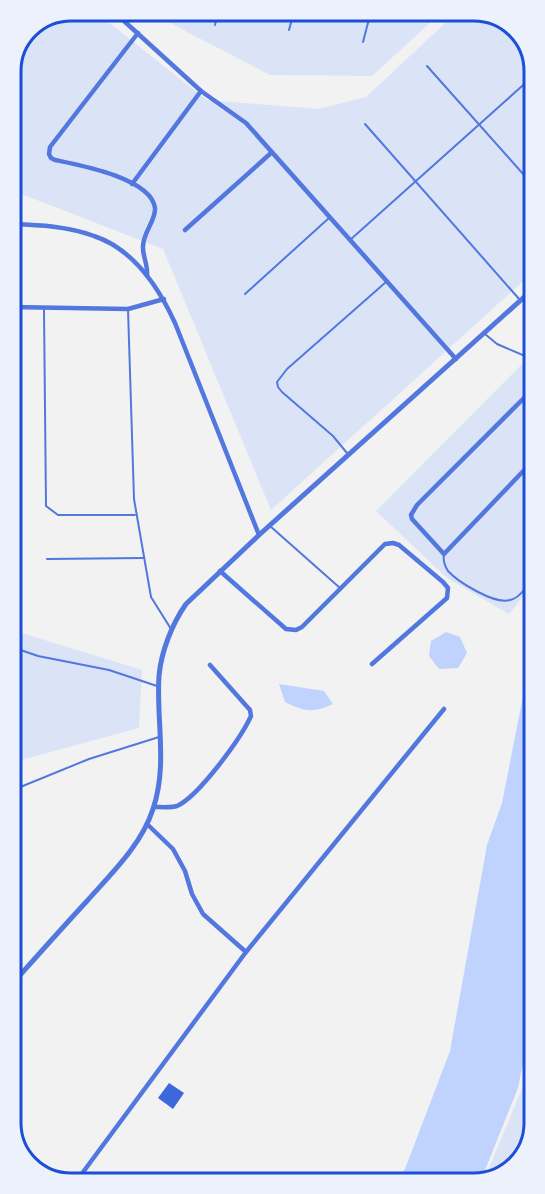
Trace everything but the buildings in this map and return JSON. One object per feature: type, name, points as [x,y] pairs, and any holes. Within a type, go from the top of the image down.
[{"type":"street","points":[[125,21],[201,91],[246,123],[456,359]]},
{"type":"street","points":[[138,33],[50,147],[49,154],[55,160],[105,172],[132,184],[150,198],[155,209],[144,239],[143,249],[147,275]]},
{"type":"street","points":[[132,184],[201,91]]},
{"type":"street","points":[[185,230],[271,153]]},
{"type":"street","points":[[21,224],[79,231],[98,237],[122,252],[147,275],[164,299],[259,535]]},
{"type":"street","points":[[21,973],[122,861],[147,825],[159,786],[161,736],[159,676],[164,652],[176,618],[186,604],[259,535],[524,297]]},
{"type":"street","points":[[21,307],[128,309],[164,299]]},
{"type":"street","points":[[524,398],[412,511],[412,519],[444,554],[524,470]]},
{"type":"street","points":[[220,572],[286,629],[296,630],[302,627],[385,544],[399,545],[448,588],[447,598],[372,664]]},
{"type":"street","points":[[154,807],[177,806],[196,790],[226,757],[252,716],[250,710],[210,665]]},
{"type":"street","points":[[82,1173],[246,952],[444,709]]},
{"type":"street","points":[[147,825],[173,849],[203,914],[246,952]]},
{"type":"lane","points":[[290,30],[292,21]]},
{"type":"lane","points":[[363,42],[368,21]]},
{"type":"lane","points":[[427,66],[524,175]]},
{"type":"lane","points":[[350,240],[524,84]]},
{"type":"lane","points":[[365,124],[520,300]]},
{"type":"lane","points":[[244,294],[329,217]]},
{"type":"lane","points":[[349,455],[333,436],[282,392],[277,382],[287,369],[387,282]]},
{"type":"lane","points":[[44,307],[46,506],[58,516],[136,515]]},
{"type":"lane","points":[[128,309],[136,515],[151,597],[172,630]]},
{"type":"lane","points":[[484,333],[497,344],[524,356]]},
{"type":"lane","points":[[270,526],[340,588]]},
{"type":"lane","points":[[444,554],[443,562],[447,570],[457,579],[495,600],[513,599],[524,587]]},
{"type":"lane","points":[[47,559],[143,558]]},
{"type":"lane","points":[[21,650],[38,656],[109,670],[159,687]]},
{"type":"lane","points":[[21,787],[89,759],[161,736]]},
{"type":"shaded area","points":[[107,21],[207,100],[318,109],[366,97],[447,21],[477,21],[496,26],[514,41],[519,49],[524,65],[524,280],[271,510],[163,249],[21,194],[21,68],[26,49],[31,41],[46,28],[61,22]]},
{"type":"shaded area","points":[[166,21],[432,21],[372,76],[270,75]]},
{"type":"shaded area","points":[[524,362],[524,595],[509,614],[447,578],[376,511]]},
{"type":"shaded area","points":[[21,633],[142,670],[139,728],[21,761]]},
{"type":"shaded area","points":[[524,1076],[524,1129],[519,1145],[507,1161],[488,1171],[521,1091]]},
{"type":"water","points":[[446,632],[460,637],[467,653],[458,668],[439,669],[429,656],[431,641]]},
{"type":"water","points":[[279,684],[324,691],[333,704],[314,710],[298,708],[285,702]]},
{"type":"water","points":[[524,691],[524,1058],[518,1088],[484,1172],[402,1173],[450,1051],[487,845],[502,803]]}]
